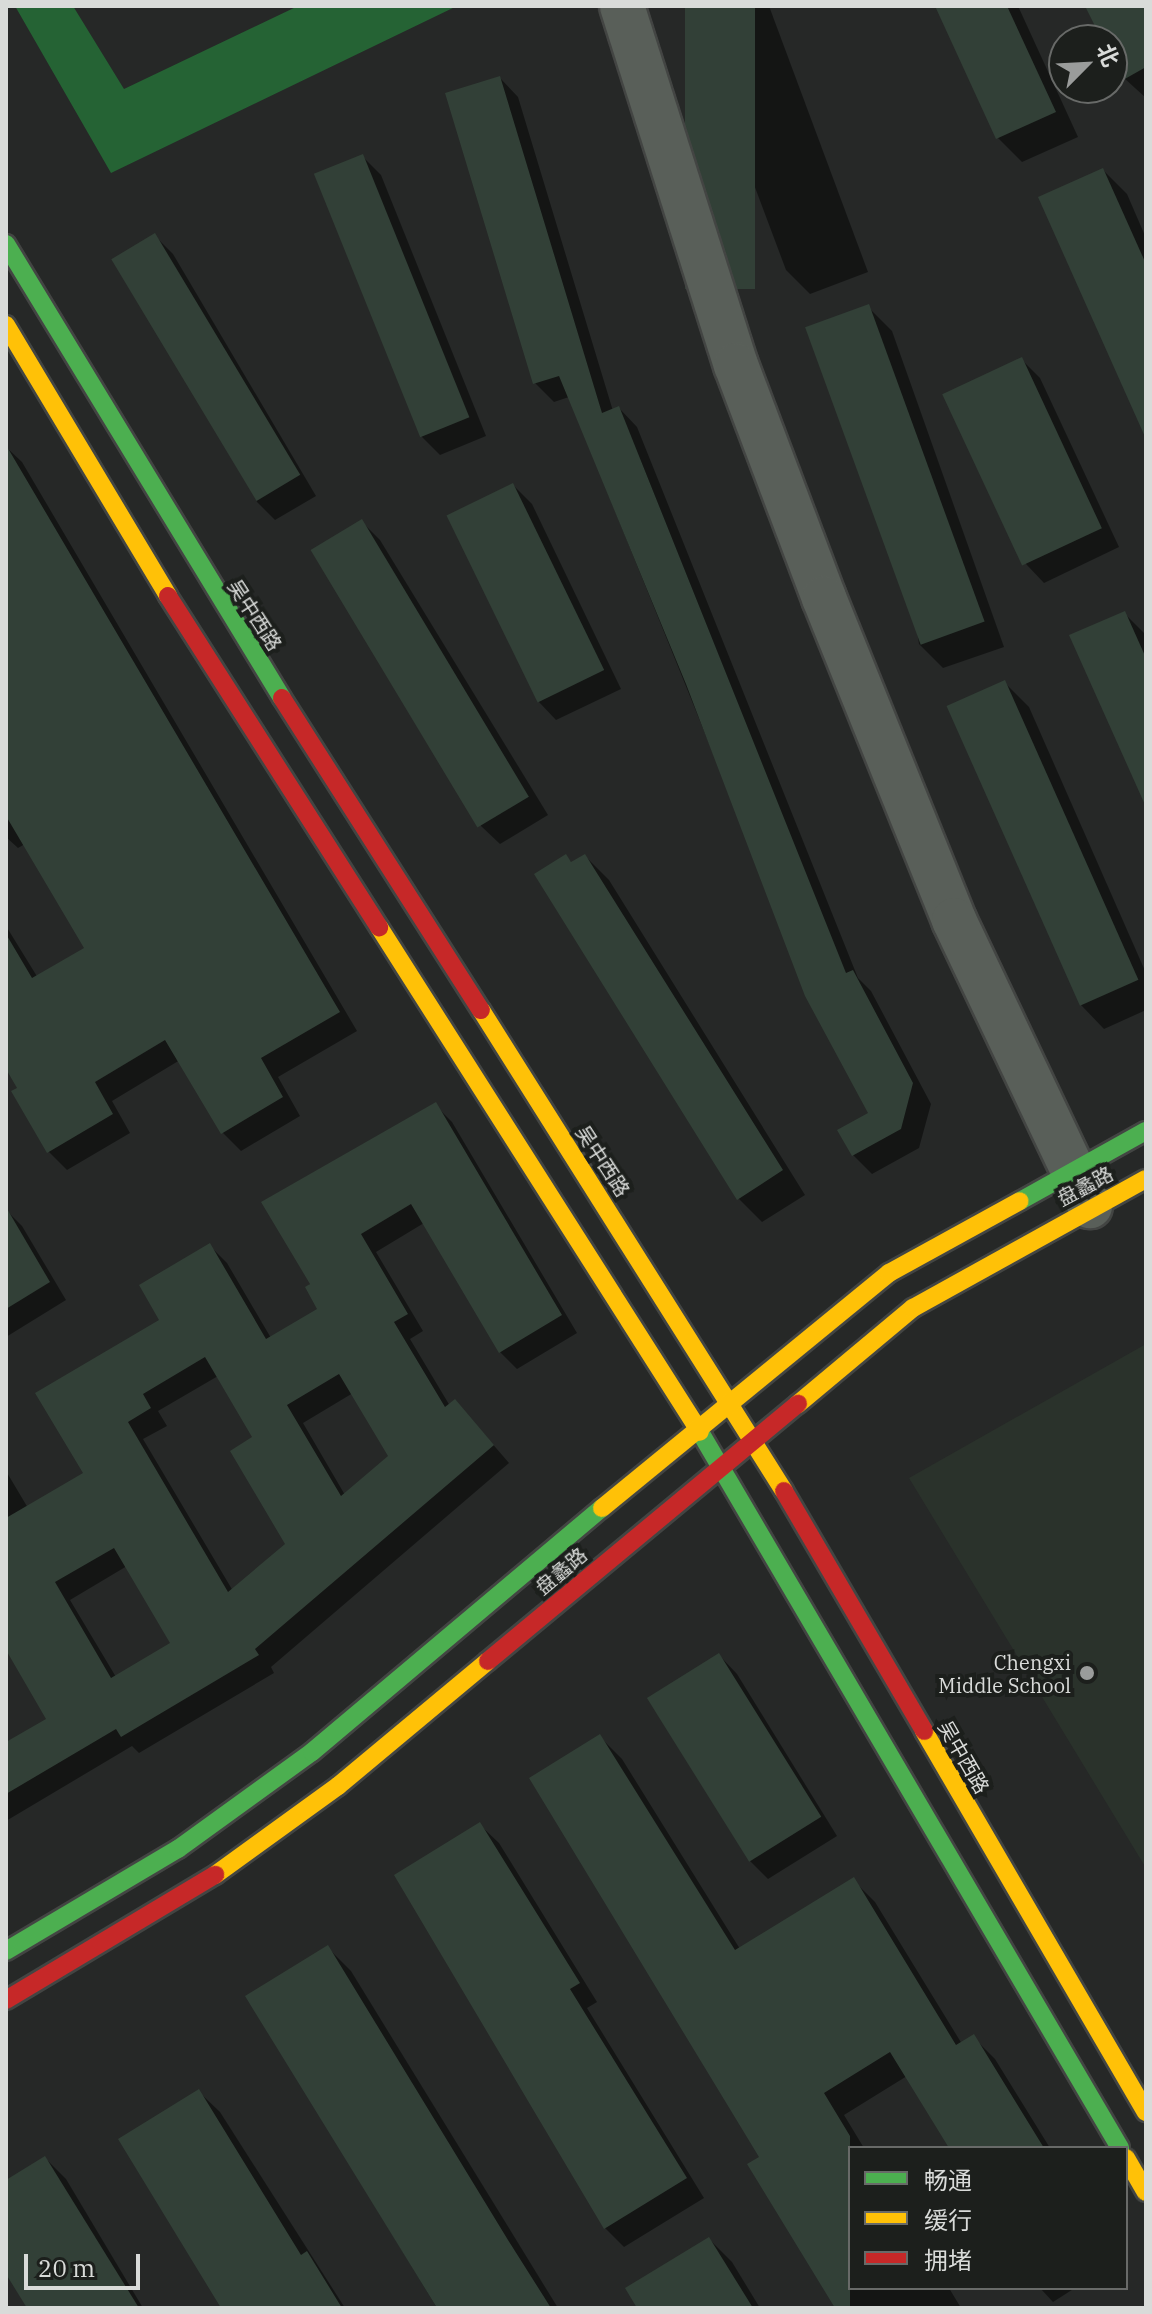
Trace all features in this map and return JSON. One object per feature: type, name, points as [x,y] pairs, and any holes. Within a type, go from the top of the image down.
[{"type":"main road","name":"吴中西路","points":[[6,244],[195,561],[730,1400],[1146,2112]]},
{"type":"main road","points":[[6,325],[168,596],[698,1426],[1119,2146]]},
{"type":"main road","name":"盘蠡路","points":[[6,1951],[178,1849],[312,1752],[698,1426],[909,1259],[1146,1131]]},
{"type":"main road","name":"盘蠡路","points":[[6,2000],[201,1885],[338,1786],[721,1464],[932,1295],[1146,1179]]},
{"type":"main road","points":[[1128,2161],[1146,2192]]},
{"type":"street","points":[[622,6],[736,365],[824,598],[954,920],[1091,1208]]},
{"type":"shaded area","points":[[15,6],[73,6],[124,89],[298,6],[457,6],[111,173]]},
{"type":"shaded area","name":"Chengxi Middle School","points":[[1146,1344],[1146,1868],[909,1478]]},
{"type":"building","points":[[685,6],[755,6],[755,289],[685,289]]},
{"type":"building","points":[[935,6],[1007,6],[1048,95],[1048,104],[1052,104],[1056,112],[996,139]]},
{"type":"building","points":[[1085,6],[1146,6],[1146,67],[1128,77],[1128,24],[1094,24]]},
{"type":"building","points":[[500,76],[602,413],[619,406],[846,973],[853,970],[913,1083],[901,1129],[852,1156],[837,1130],[868,1113],[805,996],[686,684],[559,376],[533,384],[445,93]]},
{"type":"building","points":[[363,154],[469,417],[420,437],[314,174]]},
{"type":"building","points":[[1103,168],[1146,264],[1146,439],[1038,197]]},
{"type":"building","points":[[155,233],[300,475],[257,501],[111,259]]},
{"type":"building","points":[[869,304],[985,622],[921,645],[805,327]]},
{"type":"building","points":[[1022,357],[1102,528],[1022,565],[942,394]]},
{"type":"building","points":[[6,445],[340,1012],[261,1058],[283,1097],[221,1134],[165,1040],[95,1082],[113,1114],[47,1153],[11,1091],[17,1088],[6,1069],[6,934],[32,978],[84,948],[6,816]]},
{"type":"building","points":[[513,483],[604,670],[538,702],[446,515]]},
{"type":"building","points":[[362,519],[529,797],[477,828],[311,550]]},
{"type":"building","points":[[1125,611],[1146,658],[1146,807],[1069,635]]},
{"type":"building","points":[[1005,680],[1138,980],[1080,1006],[947,706]]},
{"type":"building","points":[[566,854],[571,862],[585,854],[783,1170],[737,1200],[534,874]]},
{"type":"building","points":[[436,1102],[562,1315],[499,1353],[411,1204],[361,1234],[408,1314],[394,1322],[445,1407],[455,1399],[494,1445],[255,1649],[259,1655],[121,1737],[116,1729],[6,1794],[6,1742],[46,1719],[6,1650],[6,1518],[83,1473],[35,1393],[159,1320],[139,1285],[210,1243],[266,1339],[317,1309],[305,1287],[310,1284],[261,1202]],"holes":[[[205,1357],[252,1437],[230,1451],[285,1544],[228,1592],[128,1422],[151,1408],[143,1394]],[[339,1374],[388,1456],[341,1496],[287,1405]],[[114,1548],[170,1643],[111,1678],[55,1582]]]},
{"type":"building","points":[[6,1207],[50,1282],[6,1309]]},
{"type":"building","points":[[719,1653],[821,1817],[749,1862],[647,1698]]},
{"type":"building","points":[[600,1734],[735,1950],[854,1877],[956,2045],[974,2034],[1043,2146],[948,2146],[890,2052],[824,2093],[850,2136],[850,2308],[835,2308],[747,2164],[759,2157],[529,1778]]},
{"type":"building","points":[[480,1822],[580,1983],[570,1989],[687,2178],[604,2229],[394,1875]]},
{"type":"building","points":[[328,1945],[551,2308],[437,2308],[245,1996]]},
{"type":"building","points":[[199,2089],[301,2255],[307,2251],[342,2308],[221,2308],[118,2139]]},
{"type":"building","points":[[45,2156],[139,2308],[27,2308],[6,2274],[6,2180]]},
{"type":"building","points":[[709,2237],[753,2308],[637,2308],[625,2288]]},
{"type":"traffic: fast","points":[[6,244],[282,698]]},
{"type":"traffic: fast","points":[[1020,1201],[1146,1131]]},
{"type":"traffic: fast","points":[[700,1432],[1119,2146]]},
{"type":"traffic: fast","points":[[6,1951],[178,1849],[312,1752],[602,1508]]},
{"type":"traffic: slow","points":[[6,325],[168,596]]},
{"type":"traffic: slow","points":[[379,927],[700,1432]]},
{"type":"traffic: slow","points":[[481,1010],[784,1491]]},
{"type":"traffic: slow","points":[[798,1404],[913,1308],[1146,1179]]},
{"type":"traffic: slow","points":[[602,1508],[889,1273],[1020,1201]]},
{"type":"traffic: slow","points":[[215,1875],[338,1786],[488,1661]]},
{"type":"traffic: slow","points":[[924,1731],[1146,2112]]},
{"type":"traffic: slow","points":[[1128,2161],[1146,2192]]},
{"type":"traffic: jam","points":[[168,596],[379,927]]},
{"type":"traffic: jam","points":[[282,698],[481,1010]]},
{"type":"traffic: jam","points":[[488,1661],[798,1404]]},
{"type":"traffic: jam","points":[[784,1491],[924,1731]]},
{"type":"traffic: jam","points":[[6,2000],[215,1875]]},
{"type":"place","name":"Chengxi Middle School","points":[[1087,1673]]}]
